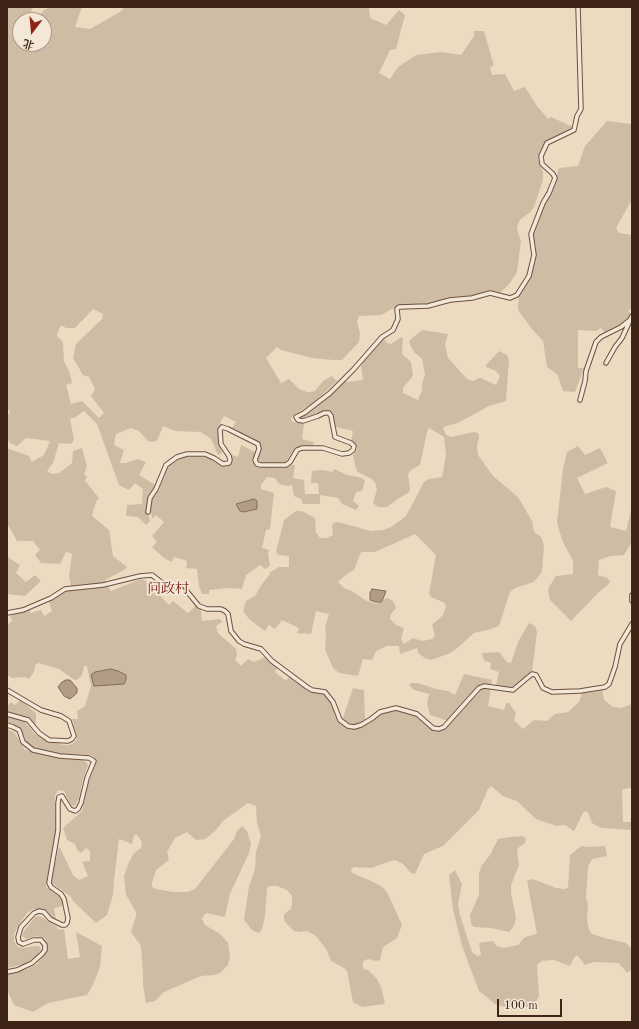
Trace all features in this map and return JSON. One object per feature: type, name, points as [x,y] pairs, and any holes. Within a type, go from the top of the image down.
[{"type":"street","points":[[148,512],[150,498],[156,490],[166,466],[177,457],[187,454],[205,454],[223,464],[229,463],[229,456],[221,444],[220,430],[222,427],[258,444],[259,449],[255,460],[257,464],[260,465],[286,465],[290,462],[297,450],[302,448],[323,448],[340,454],[349,453],[353,450],[353,444],[336,437],[329,413],[324,413],[303,421],[298,420],[296,417],[304,413],[330,393],[353,370],[382,337],[393,330],[398,319],[397,309],[399,307],[428,306],[450,300],[472,298],[490,293],[510,298],[517,295],[529,276],[534,255],[531,234],[555,178],[553,174],[542,164],[541,156],[548,143],[573,131],[577,116],[581,109],[578,7]]},
{"type":"street","points":[[606,363],[622,338],[631,318]]},
{"type":"street","points":[[580,400],[586,370],[596,342],[601,337],[621,327],[631,318]]},
{"type":"street","points":[[7,612],[23,610],[50,598],[65,589],[103,585],[140,576],[152,575],[166,586],[178,586],[185,589],[199,606],[207,609],[221,609],[225,611],[228,614],[231,631],[239,641],[259,648],[272,661],[307,687],[327,694],[333,702],[340,720],[348,726],[354,727],[361,725],[372,720],[380,712],[396,708],[417,714],[433,728],[439,729],[444,727],[479,688],[484,686],[513,690],[532,674],[536,675],[543,688],[552,692],[580,691],[605,687],[609,684],[620,644],[632,624]]},
{"type":"street","points":[[632,594],[632,601]]},
{"type":"street","points":[[7,690],[39,709],[62,716],[69,721],[74,736],[68,741],[49,740],[39,733],[28,720],[7,714]]},
{"type":"street","points":[[7,724],[19,730],[23,742],[33,750],[60,756],[89,758],[94,761],[87,778],[81,803],[78,809],[75,811],[70,809],[62,796],[59,797],[58,803],[58,830],[49,882],[51,887],[61,894],[64,899],[68,918],[67,923],[62,925],[50,919],[44,912],[39,911],[34,913],[21,927],[18,938],[20,943],[23,944],[34,940],[41,940],[45,945],[44,950],[42,954],[32,963],[20,969],[7,972]]},
{"type":"shaded area","points":[[7,7],[33,7],[31,12],[12,12],[12,52],[52,52],[52,12],[42,12],[50,7],[82,7],[75,27],[90,29],[120,12],[125,7],[369,7],[370,18],[386,25],[399,10],[405,15],[396,49],[390,50],[379,73],[390,79],[398,67],[416,55],[441,52],[461,55],[474,36],[474,31],[484,31],[494,66],[490,67],[492,75],[505,74],[514,91],[525,87],[537,106],[548,119],[551,117],[573,127],[566,132],[548,140],[540,151],[538,159],[543,172],[543,180],[534,207],[520,220],[518,224],[517,229],[521,241],[517,272],[510,283],[500,293],[489,291],[472,296],[455,297],[426,306],[399,305],[381,315],[359,316],[357,322],[360,333],[359,342],[342,360],[312,358],[281,350],[277,347],[266,358],[281,383],[289,379],[299,389],[307,392],[315,391],[323,381],[332,376],[337,381],[312,404],[293,415],[291,419],[293,422],[304,424],[302,439],[314,442],[313,446],[295,448],[286,462],[259,463],[257,460],[261,450],[260,445],[232,428],[236,422],[224,416],[220,423],[223,425],[220,426],[219,430],[219,441],[222,453],[218,455],[211,439],[201,432],[175,431],[163,426],[157,441],[152,442],[148,441],[139,431],[131,428],[116,434],[114,445],[124,450],[120,463],[126,463],[138,459],[146,462],[139,475],[157,486],[148,498],[147,508],[150,521],[146,525],[138,517],[126,516],[127,505],[142,504],[143,489],[135,483],[129,490],[119,485],[97,424],[84,411],[74,418],[70,418],[74,440],[71,444],[59,443],[53,463],[47,471],[52,474],[59,473],[72,463],[73,451],[82,448],[87,466],[84,475],[87,476],[85,481],[99,498],[96,502],[92,516],[109,530],[113,556],[127,567],[105,580],[107,583],[71,587],[69,576],[72,554],[66,552],[60,564],[41,563],[35,555],[40,550],[33,541],[17,541],[7,523],[7,448],[29,456],[32,462],[44,455],[50,441],[26,438],[17,446],[10,443],[7,438],[7,416],[10,412],[7,407]],"holes":[[[93,309],[103,314],[102,319],[76,344],[73,358],[83,375],[89,377],[95,389],[91,396],[104,413],[99,418],[82,401],[71,404],[66,385],[72,383],[70,373],[64,361],[63,342],[57,334],[61,325],[66,328],[75,328]]]},
{"type":"shaded area","points":[[607,121],[632,124],[632,204],[630,203],[616,228],[619,233],[632,235],[632,308],[628,311],[631,314],[628,321],[605,333],[601,328],[596,331],[578,330],[578,368],[584,368],[575,392],[563,391],[557,374],[547,367],[543,341],[518,310],[520,291],[531,276],[536,256],[533,236],[544,204],[551,193],[559,168],[578,166],[585,146]]},
{"type":"shaded area","points":[[422,330],[448,334],[445,345],[448,358],[467,379],[473,381],[481,378],[496,385],[500,376],[496,371],[486,367],[486,365],[499,351],[507,355],[509,360],[506,401],[489,406],[458,423],[443,428],[446,435],[452,437],[474,432],[478,433],[478,455],[493,476],[518,497],[532,521],[534,532],[542,539],[544,546],[542,572],[534,582],[515,588],[510,592],[499,626],[474,633],[455,650],[448,654],[431,660],[418,653],[417,648],[400,654],[399,646],[387,646],[376,651],[372,660],[363,659],[358,676],[339,673],[333,668],[325,649],[325,627],[329,614],[316,611],[311,634],[297,633],[299,628],[282,620],[275,629],[269,625],[265,631],[249,619],[243,611],[246,601],[255,596],[270,574],[269,573],[279,567],[289,567],[289,556],[278,555],[276,552],[284,520],[296,511],[302,511],[315,518],[316,533],[320,538],[326,538],[333,535],[333,523],[338,522],[371,531],[383,530],[391,527],[406,516],[424,482],[429,479],[442,477],[446,455],[444,437],[429,428],[420,465],[411,470],[408,474],[410,490],[408,493],[387,507],[378,507],[373,503],[377,489],[375,483],[372,479],[358,472],[356,469],[353,455],[356,452],[357,447],[351,441],[353,431],[336,427],[333,416],[329,412],[325,411],[301,419],[299,418],[334,392],[345,381],[363,380],[361,365],[384,338],[387,343],[391,344],[401,337],[403,338],[402,354],[411,362],[413,376],[403,388],[403,393],[418,400],[422,390],[425,374],[422,359],[414,352],[409,341]],"holes":[[[415,534],[436,555],[429,594],[431,597],[445,603],[446,607],[443,615],[432,625],[435,635],[433,639],[422,641],[413,638],[404,644],[401,639],[404,628],[396,625],[390,619],[391,614],[396,608],[393,601],[387,598],[376,604],[365,600],[352,591],[344,588],[338,582],[354,570],[361,552],[375,552]]]},
{"type":"shaded area","points":[[241,445],[255,452],[252,461],[257,466],[285,468],[295,465],[293,478],[304,480],[305,494],[319,494],[318,483],[311,483],[312,471],[323,470],[333,472],[334,469],[347,475],[362,478],[365,481],[362,491],[356,492],[353,501],[359,506],[356,510],[342,504],[338,498],[320,495],[320,504],[303,504],[301,499],[294,496],[292,485],[288,486],[279,484],[275,478],[267,477],[261,485],[261,489],[274,493],[270,529],[266,530],[262,548],[269,550],[268,554],[270,566],[265,569],[260,565],[246,575],[242,589],[229,588],[209,590],[209,594],[202,594],[199,586],[197,569],[186,568],[187,561],[174,557],[172,562],[164,558],[152,547],[157,542],[152,536],[164,522],[156,515],[152,519],[150,504],[153,496],[159,490],[168,466],[184,457],[201,456],[213,459],[222,466],[226,467],[232,462],[232,455],[238,457]]},
{"type":"shaded area","points":[[578,446],[585,455],[600,448],[608,463],[577,478],[585,494],[606,487],[616,491],[610,527],[626,531],[632,506],[632,542],[624,555],[611,556],[599,560],[598,575],[607,578],[610,581],[608,585],[598,593],[571,621],[550,600],[548,591],[556,576],[573,574],[573,561],[563,542],[557,522],[563,469],[567,452]]},
{"type":"shaded area","points":[[254,499],[257,501],[257,509],[243,512],[240,511],[236,504]]},
{"type":"shaded area","points":[[7,554],[9,558],[20,565],[16,573],[26,582],[35,575],[41,581],[25,596],[7,594]]},
{"type":"shaded area","points":[[141,579],[146,581],[169,605],[173,601],[188,613],[195,606],[201,609],[202,621],[220,619],[222,622],[216,626],[218,633],[236,649],[237,655],[235,660],[241,666],[248,659],[254,662],[265,657],[277,668],[275,672],[286,681],[290,676],[312,688],[323,690],[330,694],[339,716],[343,718],[353,688],[364,690],[365,719],[370,719],[378,712],[397,710],[412,713],[431,728],[442,730],[483,687],[491,688],[488,706],[504,710],[506,703],[509,703],[516,713],[514,720],[523,729],[534,720],[547,721],[555,714],[568,712],[579,702],[582,693],[602,689],[604,700],[613,707],[621,708],[632,704],[632,788],[622,790],[623,822],[632,822],[632,830],[601,828],[592,823],[588,812],[584,811],[574,831],[565,825],[557,826],[536,819],[517,801],[503,796],[491,786],[488,789],[479,810],[443,846],[424,854],[415,874],[411,873],[403,864],[395,860],[371,868],[354,867],[351,869],[352,873],[381,886],[387,892],[402,925],[397,938],[383,947],[380,960],[376,961],[368,959],[364,961],[362,965],[364,969],[368,970],[377,979],[381,987],[385,1004],[362,1007],[353,1002],[347,971],[331,961],[326,949],[316,936],[307,931],[294,931],[285,922],[284,914],[291,909],[292,904],[292,896],[287,890],[277,886],[270,886],[267,888],[265,916],[260,932],[258,933],[252,930],[244,920],[249,886],[255,869],[256,852],[261,836],[257,823],[256,806],[248,803],[223,821],[215,831],[205,839],[196,840],[187,832],[175,838],[167,852],[169,860],[156,870],[152,883],[152,887],[156,889],[173,892],[187,892],[195,889],[234,839],[237,831],[242,826],[247,831],[251,844],[249,853],[230,894],[225,916],[207,913],[202,919],[205,925],[220,934],[228,943],[230,957],[228,965],[220,973],[201,976],[164,992],[155,1001],[146,1003],[143,985],[141,946],[131,932],[136,912],[126,895],[124,876],[134,853],[141,848],[141,840],[137,835],[134,835],[132,844],[119,839],[113,895],[107,915],[96,923],[73,901],[71,897],[51,882],[59,846],[73,875],[79,880],[88,876],[82,862],[90,861],[90,851],[86,848],[81,853],[77,850],[75,844],[67,840],[63,828],[82,811],[88,784],[95,766],[95,759],[93,756],[89,755],[57,754],[36,749],[27,743],[21,730],[17,726],[7,722],[7,716],[24,721],[40,738],[64,745],[70,745],[76,741],[77,736],[72,719],[78,719],[77,711],[85,706],[91,686],[87,666],[84,666],[82,675],[77,680],[73,679],[59,669],[39,663],[35,665],[34,672],[29,679],[25,677],[12,678],[7,675],[7,625],[12,621],[10,616],[29,609],[31,613],[41,610],[44,616],[52,611],[49,602],[61,593],[71,589],[107,585],[111,591]]},
{"type":"shaded area","points":[[372,589],[386,591],[381,602],[370,600],[370,593]]},
{"type":"shaded area","points":[[529,623],[535,626],[537,632],[532,672],[512,688],[496,685],[499,672],[490,669],[491,663],[485,661],[482,653],[499,652],[507,662],[511,663],[518,642]]},
{"type":"shaded area","points":[[111,669],[126,675],[124,684],[94,686],[91,675],[95,672]]},
{"type":"shaded area","points":[[464,674],[492,680],[491,685],[481,684],[476,688],[448,721],[430,715],[427,703],[429,694],[414,690],[409,685],[411,683],[418,683],[448,691],[455,695]]},
{"type":"shaded area","points":[[66,680],[70,680],[77,688],[77,693],[70,699],[64,696],[58,687]]},
{"type":"shaded area","points":[[20,700],[36,713],[36,728],[29,720],[20,715],[7,711],[7,706],[11,702],[15,705]]},
{"type":"shaded area","points":[[7,729],[16,735],[25,750],[54,757],[82,760],[88,765],[79,798],[75,806],[71,805],[64,791],[58,790],[55,796],[56,832],[46,887],[59,896],[62,900],[63,906],[54,908],[56,920],[41,909],[33,909],[27,913],[17,928],[14,935],[14,941],[18,947],[24,948],[39,946],[41,949],[38,955],[25,964],[7,968]]},
{"type":"shaded area","points":[[523,836],[526,839],[525,843],[518,848],[517,852],[519,865],[511,885],[516,918],[514,926],[509,932],[491,928],[474,927],[471,924],[470,915],[479,895],[479,873],[482,865],[490,855],[498,839]]},
{"type":"shaded area","points":[[581,846],[605,846],[607,856],[592,859],[588,867],[586,898],[588,904],[587,920],[589,930],[592,934],[626,943],[632,949],[632,969],[627,973],[619,963],[593,962],[585,965],[578,956],[575,956],[570,966],[554,960],[542,961],[537,965],[539,996],[534,1005],[510,1010],[495,1004],[479,991],[462,946],[453,910],[449,875],[455,870],[462,884],[458,904],[460,915],[472,952],[477,956],[481,955],[479,943],[493,941],[497,946],[504,948],[518,945],[525,937],[537,934],[527,881],[533,879],[556,888],[565,889],[568,887],[570,855]]},
{"type":"shaded area","points":[[39,916],[57,927],[58,930],[64,929],[68,959],[80,957],[76,932],[102,946],[100,967],[93,985],[87,995],[48,1003],[33,1012],[14,1005],[7,990],[7,974],[28,969],[37,964],[45,953],[47,943],[44,938],[37,936],[27,939],[22,936],[35,917]]},
{"type":"district","name":"问政村","points":[[168,589]]}]
